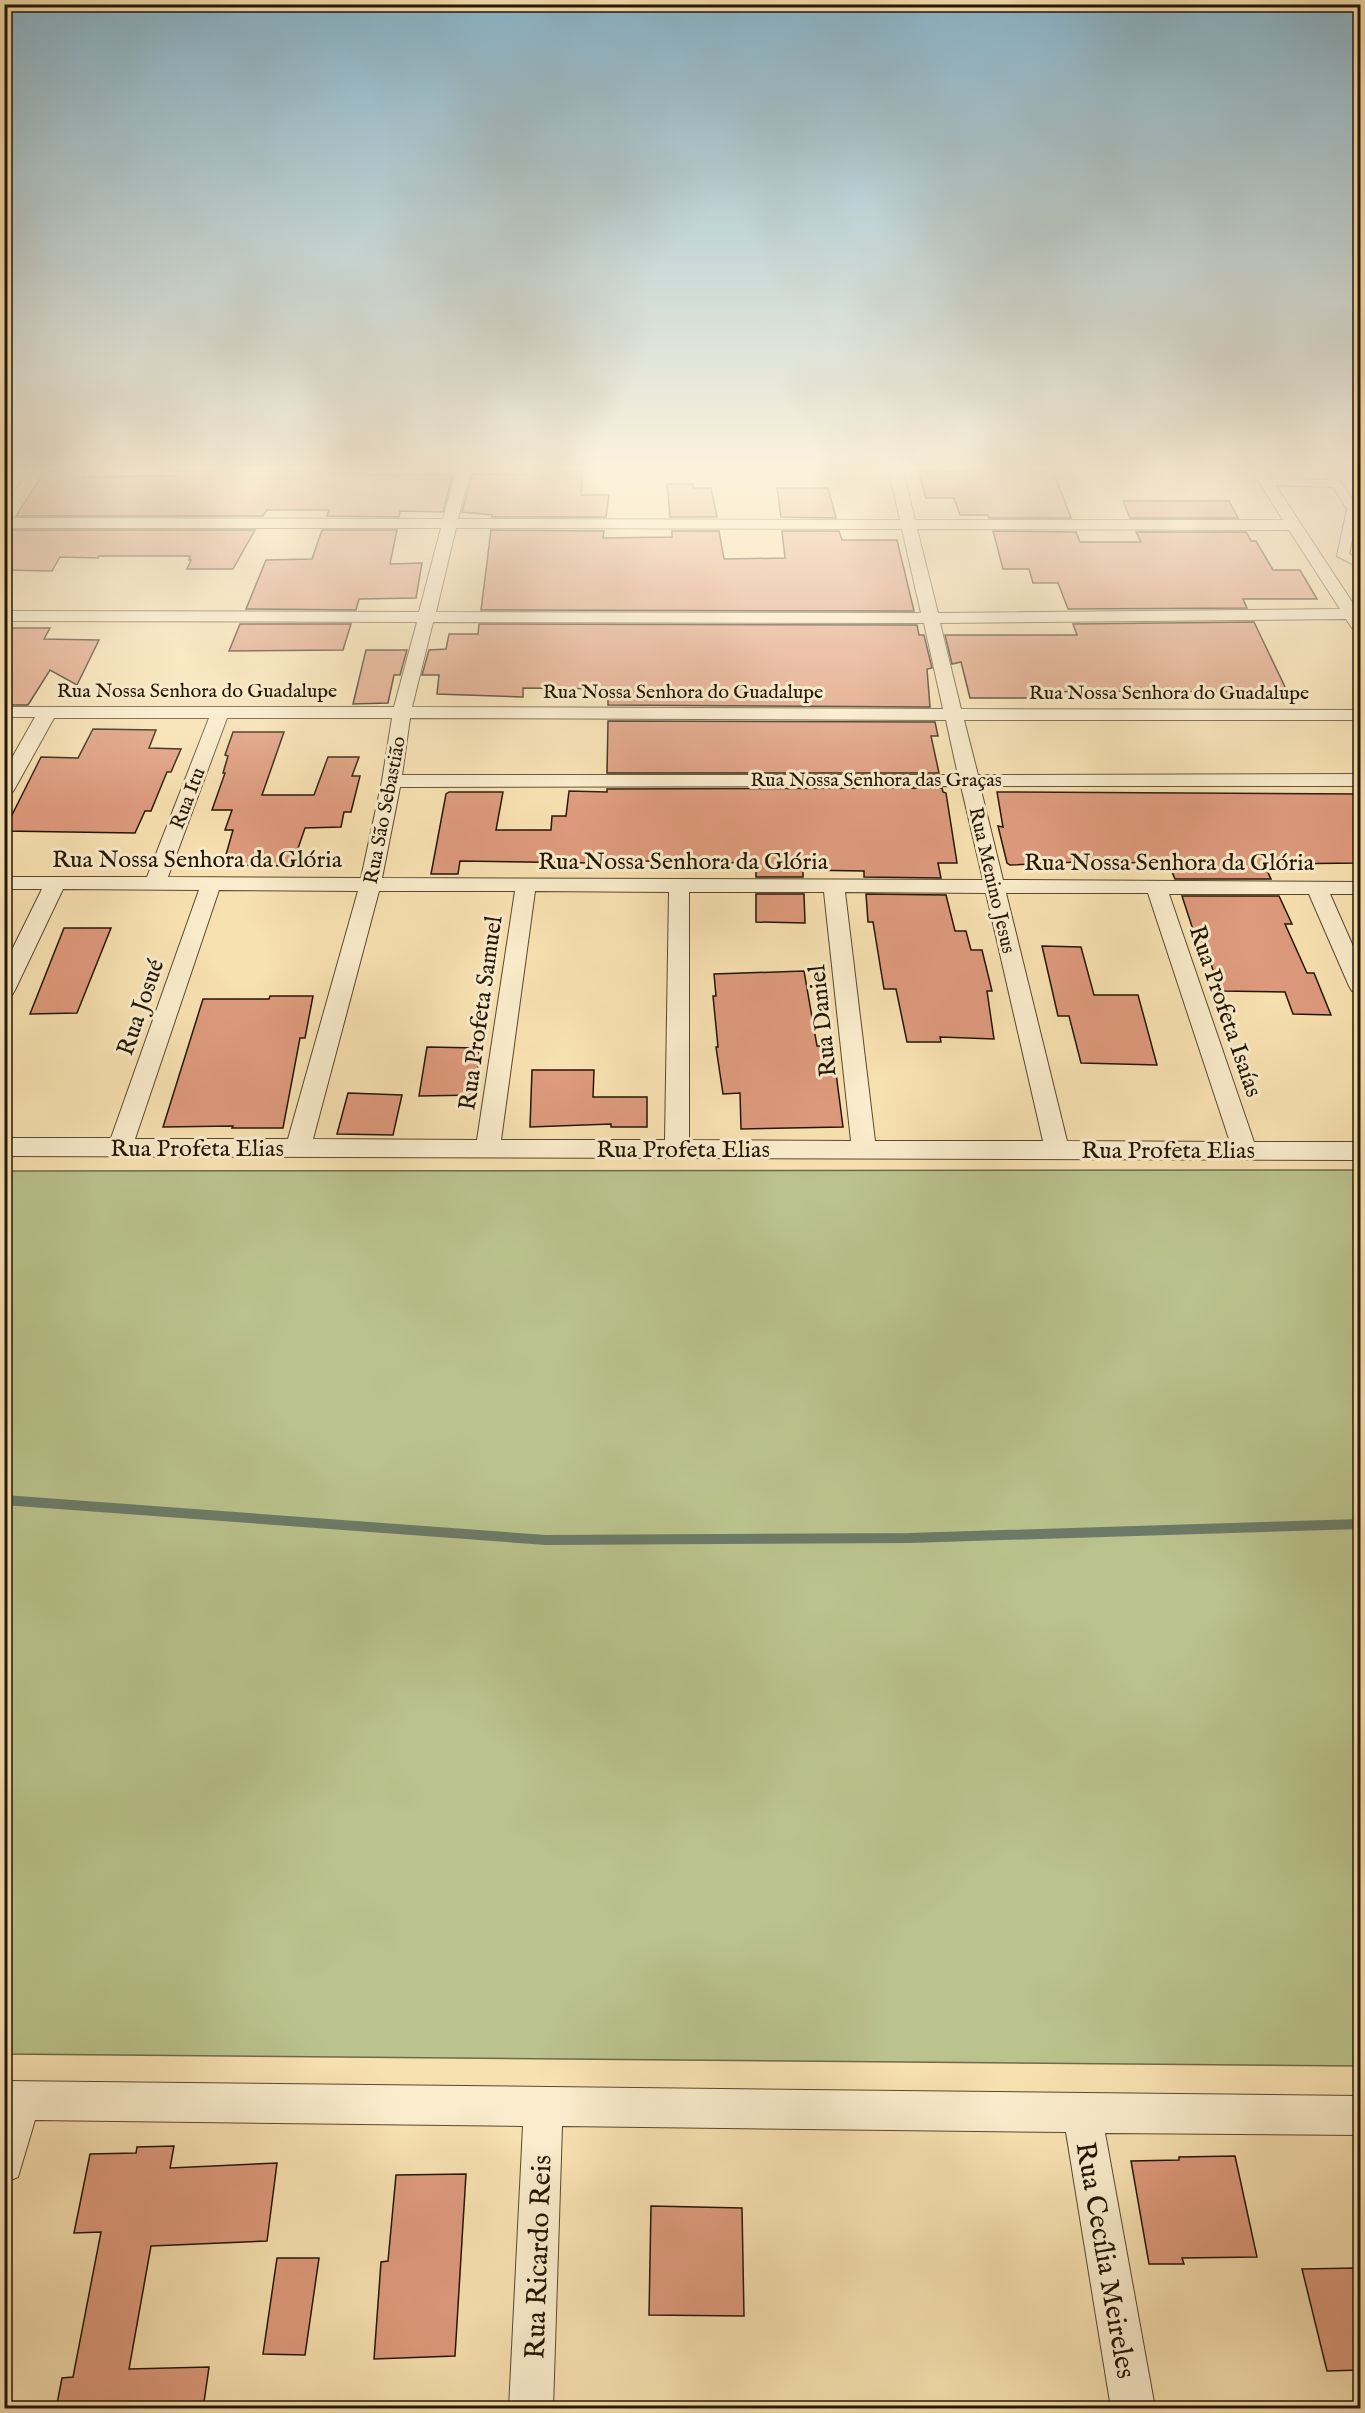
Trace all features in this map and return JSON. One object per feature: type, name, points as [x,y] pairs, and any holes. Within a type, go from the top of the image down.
[{"type":"street","name":"Rua São Sebastião","points":[[298,1148],[370,885],[392,781],[402,713],[436,584]]},
{"type":"street","name":"Rua Menino Jesus","points":[[923,584],[1057,1150]]},
{"type":"street","points":[[1332,584],[1356,621]]},
{"type":"street","points":[[4,616],[1356,621]]},
{"type":"street","name":"Rua Nossa Senhora do Guadalupe","points":[[4,712],[1360,716]]},
{"type":"street","points":[[4,790],[48,712]]},
{"type":"street","name":"Rua Itu","points":[[155,884],[220,713]]},
{"type":"street","name":"Rua Nossa Senhora das Graças","points":[[392,781],[1360,780]]},
{"type":"street","name":"Rua Nossa Senhora da Glória","points":[[4,884],[1360,888]]},
{"type":"street","points":[[4,990],[55,884]]},
{"type":"street","name":"Rua Josué","points":[[120,1147],[212,884]]},
{"type":"street","name":"Rua Profeta Samuel","points":[[488,1148],[526,885]]},
{"type":"street","points":[[677,1149],[679,886]]},
{"type":"street","name":"Rua Daniel","points":[[834,886],[864,1149]]},
{"type":"street","name":"Rua Profeta Isaías","points":[[1157,888],[1245,1150]]},
{"type":"street","points":[[1317,888],[1360,986]]},
{"type":"street","name":"Rua Profeta Elias","points":[[4,1147],[1360,1151]]},
{"type":"street","points":[[4,2163],[13,2100],[1360,2115]]},
{"type":"street","name":"Rua Ricardo Reis","points":[[531,2409],[543,2106]]},
{"type":"street","name":"Rua Cecília Meireles","points":[[1082,2112],[1132,2409]]},
{"type":"green space","points":[[1360,1170],[1360,2066],[5,2054],[5,1171]]},
{"type":"building","points":[[256,584],[418,584],[416,598],[359,599],[356,610],[246,609]]},
{"type":"building","points":[[484,584],[907,584],[914,611],[481,610]]},
{"type":"building","points":[[1058,584],[1308,584],[1317,599],[1243,599],[1247,608],[1068,609]]},
{"type":"building","points":[[1254,622],[1286,689],[1257,689],[1258,692],[1087,691],[1058,692],[1059,698],[970,698],[961,662],[952,664],[945,635],[1077,635],[1073,624]]},
{"type":"building","points":[[240,624],[351,624],[343,650],[229,651]]},
{"type":"building","points":[[479,624],[917,625],[919,635],[924,635],[932,668],[927,669],[930,707],[608,705],[608,689],[523,688],[523,697],[437,694],[439,675],[422,675],[429,650],[446,649],[449,634],[478,634]]},
{"type":"building","points":[[4,628],[50,628],[44,639],[99,640],[77,685],[50,670],[28,705],[4,705]]},
{"type":"building","points":[[366,650],[407,650],[400,675],[394,675],[388,703],[353,704]]},
{"type":"building","points":[[608,721],[935,722],[938,736],[931,736],[939,773],[607,773]]},
{"type":"building","points":[[93,729],[156,730],[149,748],[181,749],[171,772],[167,772],[151,811],[145,811],[135,833],[4,831],[41,757],[78,758]]},
{"type":"building","points":[[233,732],[284,732],[262,795],[314,795],[328,757],[359,757],[352,776],[360,776],[351,812],[344,812],[341,827],[305,828],[292,866],[223,865],[233,830],[225,830],[232,810],[212,810],[225,773],[223,773],[228,756],[225,755]]},
{"type":"building","points":[[942,788],[946,793],[957,863],[938,863],[941,878],[864,877],[864,871],[803,870],[803,877],[756,877],[756,863],[693,862],[693,865],[669,865],[669,861],[597,861],[596,863],[460,861],[458,874],[431,874],[446,794],[449,792],[503,792],[496,830],[551,830],[552,816],[566,816],[569,791]]},
{"type":"building","points":[[997,792],[1360,794],[1360,863],[1264,864],[1271,879],[1175,879],[1169,865],[1157,863],[1077,862],[1010,865],[1007,863],[998,826],[1003,827]]},
{"type":"building","points":[[756,894],[804,894],[805,923],[756,922]]},
{"type":"building","points":[[866,894],[946,895],[955,931],[966,931],[971,950],[982,950],[992,991],[987,991],[994,1039],[940,1037],[941,1042],[907,1042],[896,989],[884,989],[873,922],[868,922]]},
{"type":"building","points":[[1182,896],[1279,896],[1292,924],[1285,924],[1307,973],[1314,973],[1331,1015],[1293,1014],[1285,992],[1220,991],[1205,946],[1198,945]]},
{"type":"building","points":[[64,928],[111,928],[77,1013],[30,1014]]},
{"type":"building","points":[[1042,946],[1081,947],[1094,995],[1138,995],[1157,1065],[1081,1063],[1069,1016],[1058,1016]]},
{"type":"building","points":[[804,971],[817,1046],[829,1046],[832,1073],[836,1073],[843,1127],[741,1129],[740,1093],[723,1094],[716,1047],[718,1047],[713,996],[716,996],[714,974]]},
{"type":"building","points":[[270,996],[313,996],[305,1038],[300,1038],[283,1128],[163,1127],[203,999],[269,999]]},
{"type":"building","points":[[427,1047],[479,1048],[476,1095],[419,1096]]},
{"type":"building","points":[[532,1070],[594,1070],[593,1097],[647,1097],[647,1127],[611,1127],[611,1124],[530,1127]]},
{"type":"building","points":[[348,1093],[402,1095],[393,1135],[337,1134]]},
{"type":"building","points":[[174,2146],[170,2168],[277,2163],[267,2241],[151,2246],[129,2369],[209,2367],[203,2409],[56,2409],[62,2378],[73,2377],[101,2232],[74,2233],[90,2154],[136,2153],[137,2147]]},
{"type":"building","points":[[1235,2156],[1257,2257],[1182,2258],[1184,2264],[1149,2264],[1131,2161]]},
{"type":"building","points":[[466,2174],[455,2356],[374,2359],[381,2262],[388,2261],[396,2175]]},
{"type":"building","points":[[651,2206],[742,2208],[744,2316],[649,2315]]},
{"type":"building","points":[[277,2258],[319,2258],[305,2355],[263,2354]]},
{"type":"building","points":[[1357,2268],[1360,2280],[1360,2370],[1327,2371],[1302,2269]]},
{"type":"waterway","points":[[4,1500],[546,1540],[909,1538],[1360,1524]]}]
